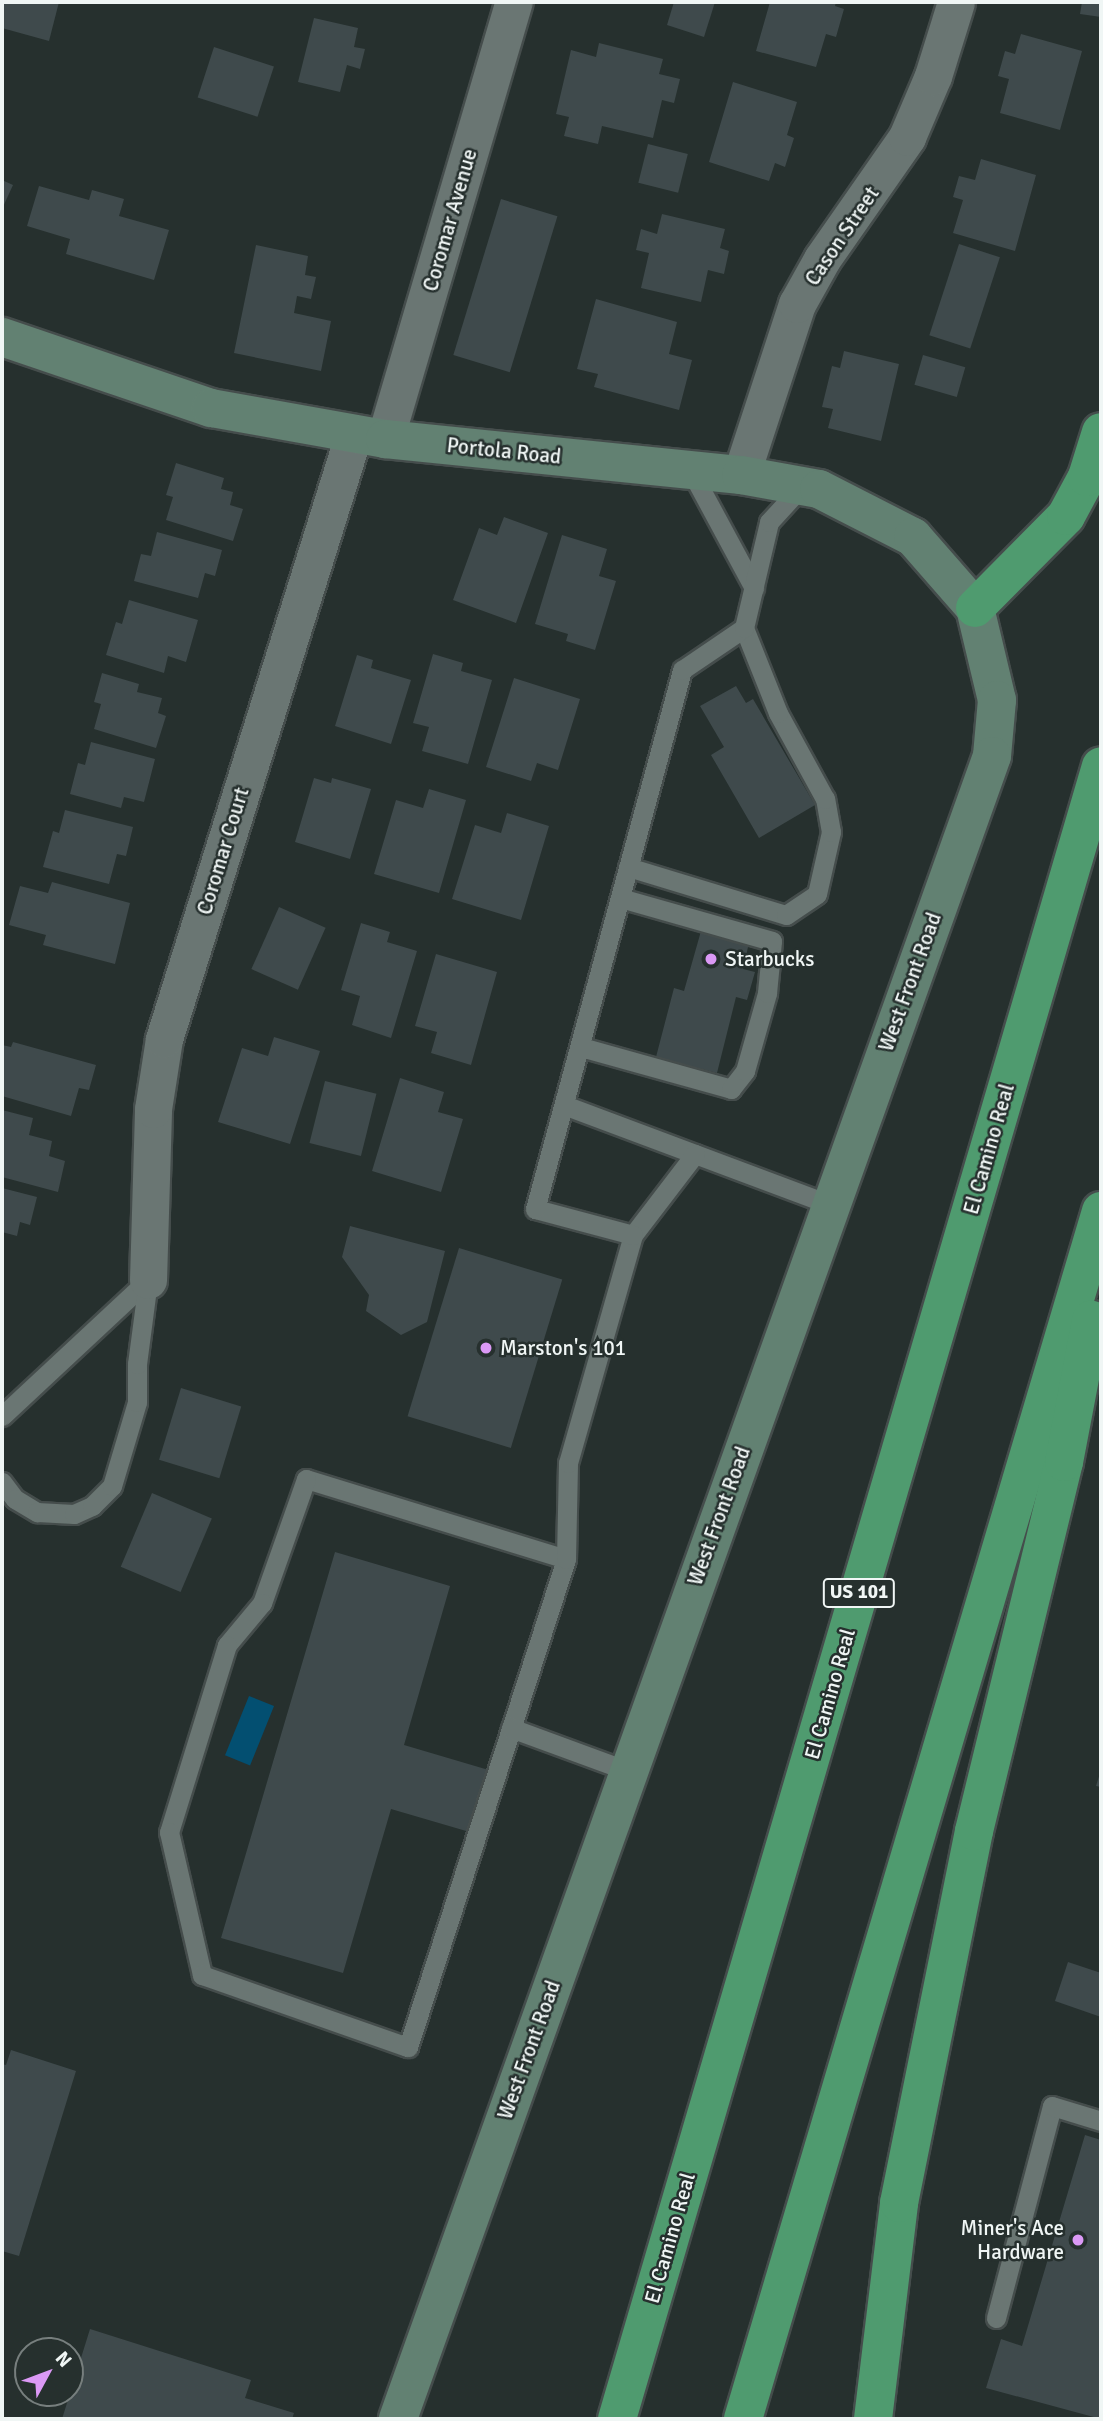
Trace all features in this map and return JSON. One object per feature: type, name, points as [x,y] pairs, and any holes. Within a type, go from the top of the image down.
[{"type":"highway","points":[[975,608],[1066,516],[1087,477],[1101,432]]},
{"type":"highway","name":"El Camino Real","points":[[617,2419],[1101,766]]},
{"type":"highway","points":[[743,2419],[1101,1211]]},
{"type":"highway","points":[[873,2419],[902,2190],[974,1831],[1064,1462],[1101,1270]]},
{"type":"street","name":"Coromar Avenue","points":[[370,436],[514,2]]},
{"type":"street","name":"Cason Street","points":[[741,475],[797,304],[822,259],[906,137],[933,76],[956,2]]},
{"type":"street","name":"Portola Road","points":[[2,337],[211,408],[370,436],[741,475],[802,486],[855,504],[913,537],[975,608]]},
{"type":"street","name":"Coromar Court","points":[[148,1280],[153,1109],[164,1039],[370,436]]},
{"type":"street","name":"West Front Road","points":[[398,2419],[992,756],[997,700],[975,608]]},
{"type":"lane","points":[[691,471],[754,588]]},
{"type":"lane","points":[[628,867],[786,915],[817,894],[831,832],[825,799],[778,713],[744,628],[769,522],[802,486]]},
{"type":"lane","points":[[633,1235],[535,1209],[682,670],[744,628]]},
{"type":"lane","points":[[581,1047],[731,1089],[745,1071],[767,993],[772,941],[620,898]]},
{"type":"lane","points":[[564,1105],[831,1205]]},
{"type":"lane","points":[[566,1559],[306,1479],[262,1603],[227,1645],[169,1832],[202,1975],[408,2046],[566,1559],[568,1463],[633,1235],[695,1154]]},
{"type":"lane","points":[[2,1416],[148,1280]]},
{"type":"lane","points":[[2,1482],[15,1499],[37,1512],[74,1514],[92,1506],[112,1486],[137,1402],[137,1364],[148,1280]]},
{"type":"lane","points":[[511,1728],[628,1771]]},
{"type":"lane","points":[[996,2318],[1052,2106],[1101,2121]]},
{"type":"water","points":[[249,1696],[274,1706],[250,1765],[225,1755]]},
{"type":"building","points":[[2,2],[59,2],[49,41],[2,28]]},
{"type":"building","points":[[674,2],[715,2],[704,37],[667,25]]},
{"type":"building","points":[[770,2],[836,2],[835,6],[844,9],[836,37],[826,34],[816,67],[756,51]]},
{"type":"building","points":[[1082,2],[1101,2],[1101,17],[1080,14]]},
{"type":"building","points":[[314,18],[358,28],[354,47],[365,49],[360,69],[347,65],[340,92],[298,82]]},
{"type":"building","points":[[1021,34],[1082,51],[1060,130],[1000,113],[1009,79],[998,76],[1005,51],[1015,54]]},
{"type":"building","points":[[599,43],[663,59],[659,74],[680,79],[674,103],[662,100],[653,138],[602,126],[598,144],[564,136],[569,117],[556,114],[571,50],[596,57]]},
{"type":"building","points":[[214,47],[274,66],[258,117],[198,97]]},
{"type":"building","points":[[733,82],[797,102],[787,135],[794,138],[785,167],[775,163],[769,181],[709,162]]},
{"type":"building","points":[[648,144],[688,154],[678,193],[638,183]]},
{"type":"building","points":[[981,159],[1036,175],[1015,251],[953,233],[963,200],[953,197],[959,176],[975,180]]},
{"type":"building","points":[[2,180],[13,185],[2,209]]},
{"type":"building","points":[[39,186],[89,200],[92,190],[124,199],[119,216],[169,230],[154,280],[66,254],[70,239],[27,226]]},
{"type":"building","points":[[501,199],[557,216],[510,372],[453,355]]},
{"type":"building","points":[[662,214],[725,229],[720,248],[729,251],[724,274],[708,270],[701,302],[641,288],[649,253],[636,250],[641,229],[657,234]]},
{"type":"building","points":[[959,244],[1000,257],[970,349],[929,335]]},
{"type":"building","points":[[256,245],[308,256],[305,275],[316,277],[311,299],[297,296],[294,313],[331,321],[321,371],[234,353]]},
{"type":"building","points":[[596,299],[677,322],[669,354],[692,360],[679,410],[594,387],[598,374],[577,369]]},
{"type":"building","points":[[844,351],[899,364],[881,441],[828,428],[833,409],[822,407],[832,366],[840,368]]},
{"type":"building","points":[[923,355],[965,367],[957,397],[914,385]]},
{"type":"building","points":[[176,463],[224,478],[221,489],[233,492],[230,505],[243,509],[233,541],[166,520],[173,497],[166,495]]},
{"type":"building","points":[[504,517],[548,533],[516,623],[453,600],[479,528],[497,535]]},
{"type":"building","points":[[157,532],[222,550],[215,576],[205,573],[198,598],[134,581],[141,554],[151,556]]},
{"type":"building","points":[[562,535],[607,549],[599,576],[616,581],[595,650],[566,641],[568,634],[535,624]]},
{"type":"building","points":[[129,600],[198,620],[186,662],[168,656],[164,673],[106,655],[116,622],[122,624]]},
{"type":"building","points":[[433,654],[463,663],[461,671],[492,680],[468,764],[422,751],[429,727],[413,723]]},
{"type":"building","points":[[357,655],[373,660],[371,668],[411,680],[391,744],[335,726]]},
{"type":"building","points":[[102,673],[139,684],[137,692],[162,698],[158,713],[166,716],[156,748],[94,729],[101,704],[94,702]]},
{"type":"building","points":[[514,678],[580,699],[558,770],[537,763],[531,781],[486,767]]},
{"type":"building","points":[[736,686],[746,703],[753,699],[815,805],[759,838],[711,755],[724,747],[700,706]]},
{"type":"building","points":[[91,742],[155,759],[144,802],[124,797],[121,808],[70,794],[78,763],[85,765]]},
{"type":"building","points":[[314,778],[331,783],[332,778],[371,789],[350,859],[295,842]]},
{"type":"building","points":[[429,789],[466,800],[439,893],[374,874],[396,800],[423,808]]},
{"type":"building","points":[[65,810],[133,827],[126,856],[117,854],[109,884],[43,867],[53,831],[59,833]]},
{"type":"building","points":[[507,813],[549,826],[521,920],[452,899],[475,825],[501,833]]},
{"type":"building","points":[[52,882],[130,903],[115,964],[43,945],[46,935],[9,925],[20,886],[48,893]]},
{"type":"building","points":[[279,907],[326,928],[298,990],[251,969]]},
{"type":"building","points":[[361,923],[390,932],[387,942],[417,951],[391,1038],[352,1025],[360,996],[341,990]]},
{"type":"building","points":[[713,923],[751,934],[743,969],[755,972],[747,1000],[736,997],[717,1073],[656,1057],[674,988],[684,991],[701,931],[710,934]]},
{"type":"building","points":[[436,954],[497,972],[471,1065],[431,1053],[437,1032],[415,1026]]},
{"type":"building","points":[[274,1037],[320,1051],[290,1144],[218,1122],[242,1048],[268,1056]]},
{"type":"building","points":[[13,1042],[96,1065],[89,1090],[79,1088],[71,1116],[2,1096],[2,1045],[11,1047]]},
{"type":"building","points":[[400,1078],[444,1092],[438,1112],[463,1119],[441,1192],[372,1171]]},
{"type":"building","points":[[325,1081],[376,1094],[361,1156],[310,1143]]},
{"type":"building","points":[[2,1110],[33,1118],[29,1135],[52,1141],[49,1156],[65,1161],[58,1192],[2,1177]]},
{"type":"building","points":[[2,1188],[37,1197],[30,1225],[20,1222],[17,1236],[2,1232]]},
{"type":"building","points":[[350,1226],[445,1251],[427,1322],[401,1335],[366,1311],[369,1295],[342,1257]]},
{"type":"building","name":"Marston's 101","points":[[459,1248],[562,1280],[511,1448],[408,1416]]},
{"type":"building","points":[[181,1388],[241,1406],[219,1478],[159,1460]]},
{"type":"building","points":[[152,1493],[212,1518],[181,1592],[121,1567]]},
{"type":"building","points":[[335,1552],[450,1586],[404,1745],[492,1771],[473,1833],[391,1809],[343,1973],[221,1938]]},
{"type":"building","points":[[1101,1770],[1101,1787],[1096,1786]]},
{"type":"building","points":[[1068,1962],[1101,1973],[1101,2017],[1055,2001]]},
{"type":"building","points":[[11,2050],[76,2071],[19,2256],[2,2251],[2,2064],[6,2065]]},
{"type":"building","name":"Miner's Ace Hardware","points":[[1085,2135],[1101,2140],[1101,2419],[986,2388],[1001,2339],[1022,2346]]},
{"type":"building","points":[[90,2329],[251,2380],[245,2398],[294,2413],[292,2419],[62,2419],[66,2407],[84,2407],[84,2348]]},
{"type":"place","name":"Starbucks","points":[[711,959]]},
{"type":"place","name":"Marston's 101","points":[[486,1348]]},
{"type":"place","name":"Miner's Ace Hardware","points":[[1078,2240]]}]
